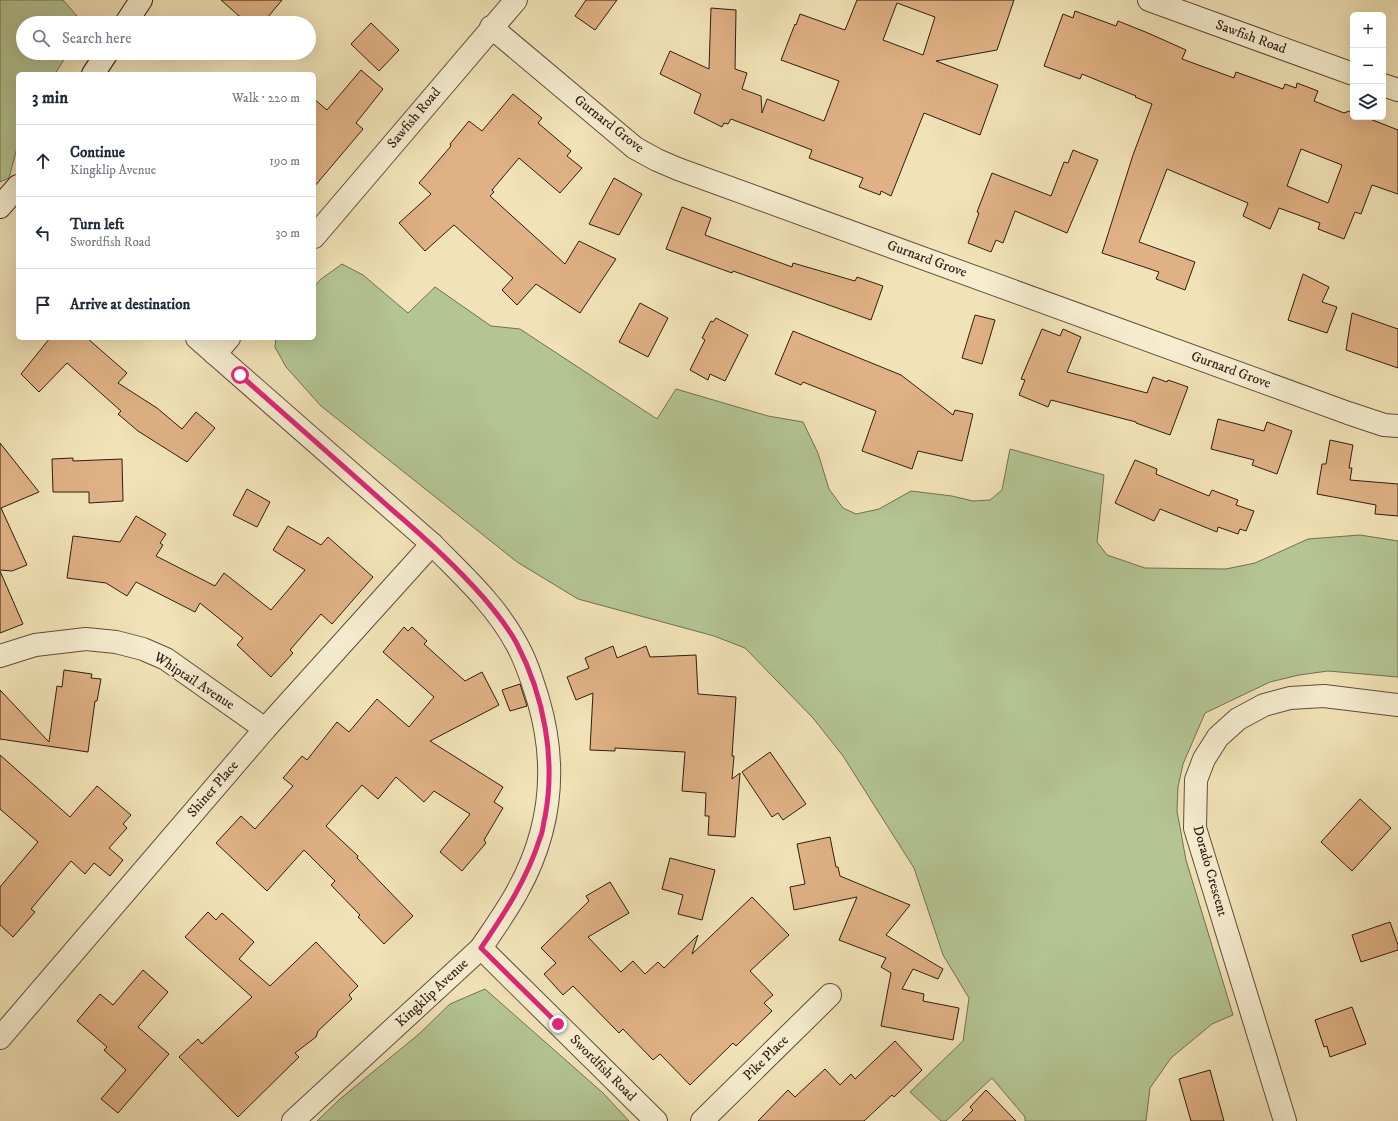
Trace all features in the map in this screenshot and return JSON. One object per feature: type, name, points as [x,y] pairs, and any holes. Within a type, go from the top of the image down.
[{"type":"street","points":[[131,16],[141,0]]},
{"type":"street","name":"Sawfish Road","points":[[316,235],[516,0]]},
{"type":"street","name":"Sawfish Road","points":[[1149,0],[1350,73]]},
{"type":"street","name":"Gurnard Grove","points":[[492,27],[630,143],[657,160],[686,172],[1348,413],[1384,425],[1398,426]]},
{"type":"street","points":[[94,72],[102,60]]},
{"type":"street","points":[[1386,86],[1398,90]]},
{"type":"street","points":[[0,208],[16,188]]},
{"type":"street","name":"Kingklip Avenue","points":[[203,340],[222,346],[432,544],[468,580],[491,606],[516,643],[532,679],[549,751],[550,782],[547,808],[541,837],[518,891],[481,948],[293,1121]]},
{"type":"street","name":"Shiner Place","points":[[0,1038],[265,729],[432,544]]},
{"type":"street","name":"Whiptail Avenue","points":[[0,656],[35,645],[86,639],[116,642],[143,649],[166,659],[265,729]]},
{"type":"street","name":"Dorado Crescent","points":[[1285,1121],[1195,828],[1196,780],[1204,759],[1218,737],[1238,719],[1264,705],[1290,698],[1324,696],[1398,705]]},
{"type":"street","name":"Swordfish Road","points":[[481,948],[656,1121]]},
{"type":"street","name":"Pike Place","points":[[702,1121],[830,995]]},
{"type":"green space","points":[[0,0],[63,0],[77,16],[16,16],[16,60],[64,60],[56,72],[16,72],[16,152],[9,178],[0,182]]},
{"type":"green space","points":[[342,264],[363,275],[408,313],[435,287],[491,326],[520,329],[657,419],[676,389],[768,416],[803,422],[818,453],[829,489],[843,508],[856,514],[879,509],[911,491],[952,496],[973,501],[990,500],[1002,490],[1010,449],[1104,475],[1097,542],[1107,555],[1145,568],[1226,569],[1255,563],[1308,539],[1360,535],[1398,541],[1398,677],[1328,671],[1299,675],[1270,682],[1205,713],[1183,764],[1178,787],[1177,811],[1186,860],[1233,1015],[1212,1024],[1171,1058],[1150,1088],[1146,1121],[1025,1121],[1025,1117],[992,1078],[946,1121],[941,1121],[910,1092],[963,1041],[969,998],[943,955],[914,868],[843,756],[813,718],[745,648],[714,636],[578,599],[517,562],[321,406],[286,367],[275,347],[276,340],[316,340],[316,285],[321,279]]},
{"type":"green space","points":[[485,989],[603,1093],[629,1121],[317,1121],[340,1099],[419,1034],[450,1004]]},
{"type":"building","points":[[221,0],[282,0],[269,16],[239,16]]},
{"type":"building","points":[[586,0],[617,0],[595,30],[575,16]]},
{"type":"building","points":[[857,0],[1014,0],[997,50],[936,61],[998,85],[980,135],[924,113],[891,196],[881,191],[880,195],[859,187],[863,178],[809,158],[812,150],[731,119],[728,124],[724,123],[722,127],[694,113],[701,94],[660,74],[670,51],[709,69],[711,8],[736,10],[735,69],[747,73],[742,89],[761,96],[762,113],[767,99],[824,121],[839,81],[781,60],[800,14],[845,30]],"holes":[[[897,3],[935,17],[923,55],[883,40]]]},
{"type":"building","points":[[1075,11],[1116,26],[1118,21],[1186,50],[1182,59],[1234,78],[1236,72],[1283,89],[1285,84],[1296,88],[1297,83],[1318,91],[1314,101],[1344,113],[1350,111],[1350,120],[1373,120],[1398,130],[1398,194],[1372,185],[1361,214],[1355,212],[1344,239],[1318,229],[1320,223],[1279,208],[1270,229],[1243,216],[1248,203],[1167,169],[1139,242],[1195,262],[1185,290],[1156,279],[1159,272],[1102,253],[1133,155],[1152,104],[1082,74],[1080,79],[1044,66],[1063,14],[1073,18]],"holes":[[[1301,149],[1342,165],[1328,203],[1287,186]]]},
{"type":"building","points":[[371,23],[399,50],[379,71],[351,44]]},
{"type":"building","points":[[361,70],[383,89],[356,123],[363,129],[316,185],[316,101],[327,110]]},
{"type":"building","points":[[513,94],[542,118],[538,123],[571,151],[567,156],[582,168],[560,193],[519,158],[492,190],[494,192],[490,196],[565,264],[579,241],[616,259],[580,313],[536,284],[517,305],[502,290],[513,278],[454,225],[425,251],[399,223],[431,194],[419,183],[451,146],[450,144],[469,121],[482,131]]},
{"type":"building","points":[[1073,150],[1098,160],[1067,233],[1015,211],[1003,243],[996,240],[991,252],[968,243],[979,213],[977,212],[992,173],[1051,196],[1064,162],[1068,163]]},
{"type":"building","points":[[614,178],[642,194],[619,235],[589,224]]},
{"type":"building","points":[[682,207],[711,218],[705,235],[792,267],[793,263],[855,281],[857,277],[883,286],[871,320],[666,249]]},
{"type":"building","points":[[1303,274],[1329,287],[1322,302],[1337,307],[1327,333],[1288,320]]},
{"type":"building","points":[[640,303],[668,318],[648,357],[619,342]]},
{"type":"building","points":[[1352,313],[1398,329],[1398,368],[1346,350]]},
{"type":"building","points":[[975,315],[995,320],[982,364],[962,358]]},
{"type":"building","points":[[716,318],[748,335],[725,381],[710,374],[708,380],[690,370],[705,340],[702,338],[711,321],[713,322]]},
{"type":"building","points":[[1042,329],[1060,336],[1063,329],[1081,337],[1067,372],[1147,393],[1153,377],[1167,382],[1168,380],[1188,387],[1170,435],[1136,422],[1051,400],[1048,407],[1019,395],[1025,380],[1021,379]]},
{"type":"building","points":[[793,331],[901,375],[953,415],[955,410],[973,414],[962,461],[918,451],[912,469],[862,451],[876,411],[803,382],[801,385],[775,374]]},
{"type":"building","points":[[48,340],[89,340],[127,373],[118,383],[157,408],[182,429],[196,412],[215,428],[187,462],[138,431],[118,414],[121,411],[67,363],[39,392],[21,374]]},
{"type":"building","points":[[1218,419],[1264,431],[1267,422],[1292,431],[1277,474],[1252,465],[1254,460],[1211,449]]},
{"type":"building","points":[[1330,440],[1353,445],[1349,468],[1352,468],[1350,480],[1398,484],[1398,516],[1375,514],[1376,505],[1317,494],[1322,464],[1326,464]]},
{"type":"building","points":[[0,443],[39,492],[1,508],[27,565],[12,571],[0,570]]},
{"type":"building","points":[[73,458],[73,461],[122,459],[123,501],[89,503],[89,492],[53,492],[52,459]]},
{"type":"building","points":[[1135,460],[1157,469],[1156,474],[1209,496],[1212,490],[1238,500],[1236,505],[1254,511],[1246,531],[1240,529],[1238,534],[1218,527],[1217,532],[1160,509],[1154,521],[1115,503]]},
{"type":"building","points":[[247,489],[270,502],[257,527],[233,515]]},
{"type":"building","points":[[136,516],[166,534],[160,543],[163,545],[156,556],[215,586],[224,573],[271,610],[305,570],[273,550],[288,526],[321,545],[328,537],[373,577],[332,624],[321,614],[290,650],[293,653],[271,677],[237,645],[243,638],[200,603],[195,612],[136,582],[127,596],[106,583],[67,578],[73,536],[120,542]]},
{"type":"building","points":[[0,571],[23,624],[0,633]]},
{"type":"building","points":[[404,627],[408,631],[412,627],[427,641],[424,644],[465,681],[482,672],[499,705],[430,741],[503,787],[494,802],[503,808],[484,840],[486,843],[462,871],[440,852],[470,814],[434,791],[424,802],[396,777],[378,799],[362,785],[326,826],[358,856],[357,858],[413,916],[384,944],[358,917],[360,915],[331,885],[335,881],[304,850],[267,891],[216,843],[241,816],[255,829],[293,786],[283,778],[302,756],[307,760],[337,722],[349,732],[377,699],[409,727],[434,697],[383,652]]},
{"type":"building","points":[[613,646],[617,658],[646,646],[650,657],[696,655],[698,694],[736,697],[732,779],[740,773],[735,837],[708,835],[709,816],[705,816],[706,793],[682,791],[685,752],[615,748],[615,751],[590,750],[593,693],[576,700],[567,677],[589,668],[585,658]]},
{"type":"building","points":[[64,670],[92,674],[91,678],[101,679],[97,701],[95,701],[88,752],[0,739],[0,690],[49,742],[57,686],[62,687]]},
{"type":"building","points":[[520,684],[527,706],[510,711],[502,690]]},
{"type":"building","points":[[770,752],[806,804],[783,820],[778,813],[772,817],[742,772]]},
{"type":"building","points":[[0,755],[70,817],[97,786],[131,815],[123,824],[127,828],[109,848],[123,860],[110,876],[94,863],[85,874],[71,861],[31,909],[35,912],[13,937],[0,925],[0,887],[38,842],[0,809]]},
{"type":"building","points":[[1360,799],[1391,828],[1352,871],[1321,842]]},
{"type":"building","points":[[830,837],[836,867],[838,867],[840,876],[910,905],[886,935],[943,969],[938,979],[913,969],[902,989],[924,994],[923,1001],[959,1008],[953,1040],[881,1026],[891,973],[881,967],[886,958],[839,940],[857,897],[794,910],[790,887],[805,884],[797,844]]},
{"type":"building","points":[[670,858],[715,870],[702,920],[678,914],[683,895],[662,889]]},
{"type":"building","points":[[610,882],[629,913],[588,937],[621,972],[633,961],[645,974],[658,962],[664,968],[698,935],[692,954],[752,897],[789,935],[750,971],[773,995],[764,1003],[772,1011],[736,1046],[733,1043],[690,1085],[660,1054],[653,1060],[623,1029],[619,1033],[573,986],[563,995],[544,974],[556,963],[541,948],[589,901],[586,896]]},
{"type":"building","points":[[208,912],[216,920],[222,913],[254,942],[239,959],[270,986],[316,942],[358,986],[349,995],[352,999],[318,1031],[316,1037],[295,1053],[299,1057],[238,1117],[179,1057],[198,1039],[202,1044],[252,997],[185,937]]},
{"type":"building","points":[[1390,922],[1398,945],[1398,950],[1361,962],[1352,935]]},
{"type":"building","points":[[143,970],[168,992],[138,1027],[169,1054],[118,1113],[101,1099],[126,1070],[104,1050],[107,1047],[77,1021],[100,994],[113,1005]]},
{"type":"building","points":[[1352,1007],[1366,1044],[1330,1057],[1327,1046],[1324,1047],[1315,1020]]},
{"type":"building","points":[[895,1041],[922,1070],[894,1097],[892,1095],[864,1121],[758,1121],[788,1090],[795,1097],[825,1069],[840,1085],[851,1074],[855,1079]]},
{"type":"building","points":[[1210,1070],[1224,1121],[1191,1121],[1179,1079]]},
{"type":"building","points":[[986,1090],[1016,1121],[962,1121],[973,1110],[970,1107]]},
{"type":"route","points":[[240,375],[432,544],[468,580],[496,612],[516,643],[532,679],[543,715],[549,751],[550,782],[547,808],[541,837],[529,866],[518,891],[481,948],[558,1024]]}]
